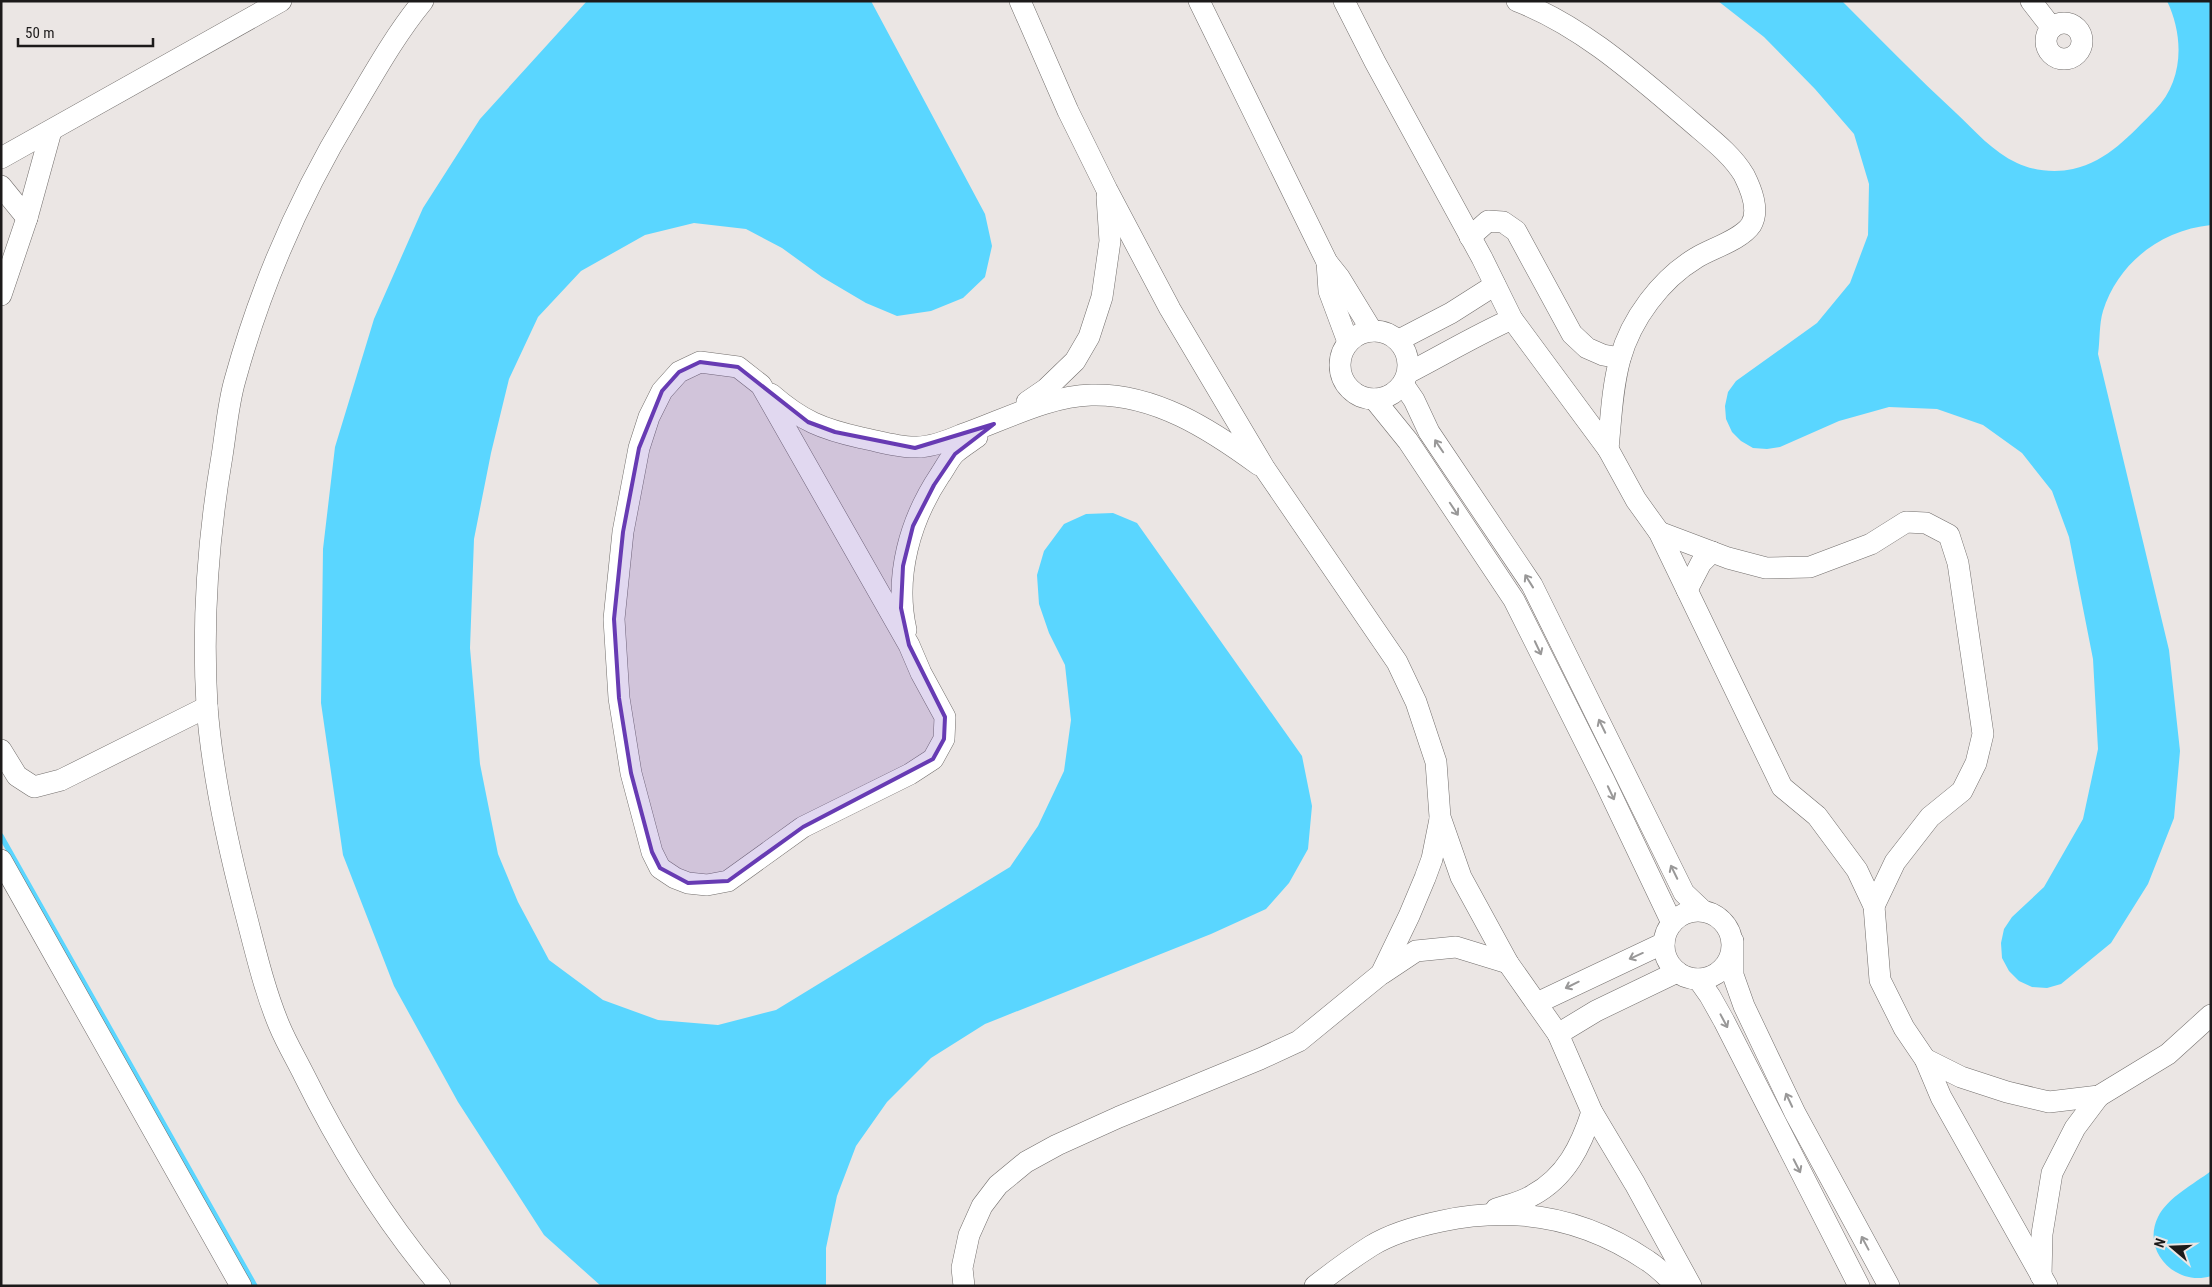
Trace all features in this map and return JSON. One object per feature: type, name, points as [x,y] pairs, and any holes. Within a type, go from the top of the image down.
[{"type":"street","points":[[1,158],[51,132],[281,1]]},
{"type":"street","points":[[1020,1],[1068,111],[1107,190],[1170,309],[1265,470],[1397,662],[1416,702],[1436,762],[1440,818],[1432,859],[1409,916],[1381,974]]},
{"type":"street","points":[[1199,1],[1327,262],[1339,277],[1372,331]]},
{"type":"street","points":[[1344,1],[1512,318],[1608,449],[1636,500],[1659,532],[1782,787],[1817,816],[1857,870],[1874,906],[1880,980],[1904,1028],[1926,1059],[1941,1097],[2044,1281]]},
{"type":"street","points":[[1517,1],[1541,11],[1589,40],[1657,94],[1718,146],[1743,174],[1755,201],[1751,225],[1731,241],[1695,258],[1660,287],[1636,320],[1620,358],[1608,449]]},
{"type":"street","points":[[2032,1],[2052,28]]},
{"type":"street","points":[[421,2],[381,62],[338,133],[299,204],[266,281],[234,383],[216,491],[206,586],[207,707],[220,798],[235,871],[256,954],[279,1026],[320,1108],[352,1163],[416,1258],[440,1286]]},
{"type":"street","points":[[1,294],[27,218],[51,132]]},
{"type":"street","points":[[1,186],[27,218]]},
{"type":"street","points":[[909,645],[901,608],[903,566],[913,526],[934,485],[954,454],[1046,389],[1075,361],[1089,337],[1102,296],[1110,241],[1107,190]]},
{"type":"street","points":[[1470,237],[1488,222],[1503,222],[1516,231],[1572,334],[1586,348],[1603,355],[1620,358]]},
{"type":"street","points":[[1327,262],[1329,290],[1348,342]]},
{"type":"street","points":[[1399,340],[1451,313],[1495,285]]},
{"type":"street","points":[[1512,318],[1472,337],[1405,378],[1395,392],[1385,398],[1374,399],[1358,395],[1346,384],[1341,374],[1342,352],[1348,342],[1356,335],[1372,331],[1389,334],[1399,340],[1406,350],[1408,361],[1405,378],[1430,432],[1532,585],[1684,893],[1702,910],[1714,914],[1723,920],[1730,930],[1733,941],[1733,975],[1744,1006],[1795,1114],[1889,1286]]},
{"type":"street","points":[[760,385],[909,645],[921,673],[945,716],[944,739],[933,759],[910,774],[803,826],[728,881],[707,885],[688,884],[660,868],[652,852],[631,773],[619,698],[614,619],[623,532],[638,448],[649,417],[662,391],[679,372],[700,362],[738,367],[760,385],[785,406],[808,422],[835,432],[915,448],[944,442],[1058,398],[1091,394],[1117,397],[1174,412],[1207,428],[1265,470]]},
{"type":"street","points":[[1374,399],[1408,441],[1514,600],[1604,780],[1672,923]]},
{"type":"street","points":[[1659,532],[1712,552],[1766,568],[1810,567],[1871,544],[1906,522],[1926,522],[1949,535],[1958,563],[1983,734],[1976,763],[1962,791],[1924,824],[1895,862],[1874,906]]},
{"type":"street","points":[[1687,590],[1701,563],[1712,552]]},
{"type":"street","points":[[1,750],[17,776],[34,787],[61,780],[207,707]]},
{"type":"street","points":[[1440,818],[1461,877],[1508,964],[1558,1034],[1592,1112],[1635,1184],[1691,1286]]},
{"type":"street","points":[[1,860],[241,1286]]},
{"type":"street","points":[[1702,910],[1686,913],[1672,923],[1666,932],[1665,954],[1677,972],[1687,978],[1709,978],[1727,964],[1732,953],[1733,941]]},
{"type":"street","points":[[1537,1003],[1664,943]]},
{"type":"street","points":[[964,1286],[962,1268],[969,1235],[982,1206],[998,1185],[1026,1162],[1057,1145],[1110,1121],[1299,1041],[1381,974],[1416,951],[1456,947],[1508,964]]},
{"type":"street","points":[[1558,1034],[1596,1011],[1677,972]]},
{"type":"street","points":[[1698,979],[1724,1021],[1859,1286]]},
{"type":"street","points":[[2044,1281],[2042,1234],[2052,1173],[2075,1128],[2099,1096],[2168,1054],[2211,1015]]},
{"type":"street","points":[[1926,1059],[1970,1080],[2006,1092],[2050,1102],[2099,1096]]},
{"type":"street","points":[[1479,1215],[1533,1196],[1565,1170],[1582,1143],[1592,1112]]},
{"type":"street","points":[[1315,1286],[1372,1245],[1417,1226],[1479,1215],[1512,1213],[1556,1219],[1594,1233],[1648,1261],[1678,1286]]},
{"type":"highlighted area","points":[[700,362],[738,367],[808,422],[835,432],[915,448],[994,424],[955,454],[934,485],[913,526],[903,566],[901,608],[909,645],[945,717],[944,739],[933,759],[803,827],[728,881],[688,883],[660,868],[652,852],[631,773],[619,698],[614,619],[623,532],[639,448],[662,391],[679,372]]},
{"type":"water","points":[[587,1],[871,1],[985,214],[992,246],[985,277],[963,298],[931,311],[897,316],[866,303],[822,277],[782,248],[746,229],[694,223],[645,235],[581,271],[538,317],[509,379],[491,453],[474,539],[470,648],[480,764],[498,854],[518,902],[549,960],[603,1000],[658,1020],[718,1025],[776,1010],[1010,867],[1038,826],[1064,771],[1071,720],[1065,665],[1049,633],[1039,604],[1037,575],[1044,551],[1064,524],[1086,514],[1113,513],[1137,523],[1302,756],[1312,806],[1308,849],[1289,883],[1266,909],[1211,934],[985,1024],[931,1058],[887,1102],[856,1146],[837,1196],[826,1248],[826,1286],[601,1286],[544,1235],[458,1102],[394,986],[343,855],[321,703],[323,549],[335,447],[374,319],[423,208],[480,119]]},
{"type":"water","points":[[1718,1],[1842,1],[1927,86],[1992,147],[2023,166],[2052,171],[2073,169],[2097,160],[2118,146],[2155,110],[2172,86],[2178,58],[2176,29],[2167,1],[2211,1],[2211,225],[2175,234],[2144,252],[2131,264],[2119,278],[2103,311],[2098,354],[2169,650],[2180,751],[2174,818],[2148,884],[2111,943],[2061,984],[2047,988],[2032,987],[2019,981],[2009,971],[2002,958],[2001,943],[2004,929],[2012,917],[2044,887],[2083,819],[2098,749],[2093,659],[2069,537],[2052,491],[2022,453],[1983,425],[1937,409],[1889,407],[1839,421],[1780,447],[1767,449],[1753,448],[1741,441],[1732,432],[1726,419],[1725,406],[1728,392],[1736,381],[1817,323],[1850,283],[1868,235],[1869,184],[1854,134],[1815,89],[1764,37]]},
{"type":"water","points":[[2211,1171],[2211,1276],[2198,1278],[2186,1276],[2174,1271],[2158,1254],[2154,1242],[2154,1230],[2158,1217],[2168,1203]]},
{"type":"waterway","points":[[1,836],[255,1286]]}]
